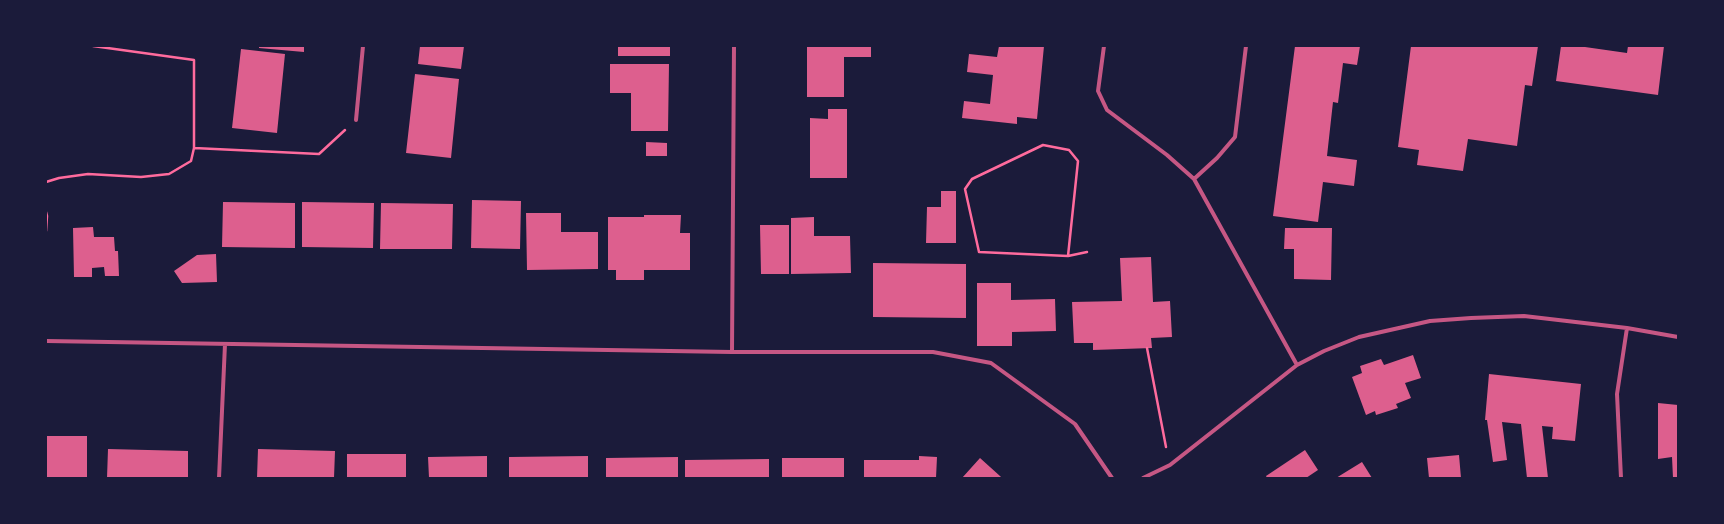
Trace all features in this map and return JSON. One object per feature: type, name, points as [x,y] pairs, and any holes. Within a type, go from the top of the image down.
[{"type":"street","points":[[356,120],[363,46]]},
{"type":"street","points":[[732,352],[734,46]]},
{"type":"street","points":[[1104,46],[1098,91],[1107,110],[1167,155],[1194,179],[1297,365]]},
{"type":"street","points":[[1194,179],[1217,158],[1235,137],[1246,46]]},
{"type":"street","points":[[1143,478],[1170,465],[1297,365],[1324,351],[1359,337],[1430,322],[1471,318],[1524,316],[1627,328],[1678,336]]},
{"type":"street","points":[[1621,478],[1617,394],[1627,328]]},
{"type":"street","points":[[46,341],[732,352],[933,352],[991,363],[1075,424],[1112,478]]},
{"type":"street","points":[[219,478],[226,344]]},
{"type":"path","points":[[46,182],[59,178],[88,174],[141,177],[169,174],[191,161],[194,148],[194,60],[93,46]]},
{"type":"path","points":[[194,148],[319,154],[356,120]]},
{"type":"path","points":[[1068,256],[1078,160],[1069,150],[1043,146],[972,179],[965,190],[979,252],[1068,256],[1087,252]]},
{"type":"path","points":[[46,212],[48,216],[46,231]]},
{"type":"path","points":[[1147,348],[1170,465]]},
{"type":"building","points":[[259,46],[304,46],[304,52],[259,48]]},
{"type":"building","points":[[420,46],[464,46],[461,69],[418,64]]},
{"type":"building","points":[[618,46],[670,46],[670,56],[618,56]]},
{"type":"building","points":[[807,46],[871,46],[871,57],[844,57],[844,97],[807,97]]},
{"type":"building","points":[[999,46],[1044,46],[1037,119],[1017,117],[1017,124],[962,118],[964,101],[990,104],[993,75],[967,72],[969,54],[997,57]]},
{"type":"building","points":[[1295,46],[1360,46],[1357,65],[1343,63],[1338,103],[1333,102],[1327,156],[1357,160],[1354,186],[1323,182],[1318,222],[1273,216]]},
{"type":"building","points":[[1411,46],[1538,46],[1532,86],[1525,85],[1517,146],[1468,139],[1463,171],[1417,165],[1419,150],[1398,147]]},
{"type":"building","points":[[1561,46],[1578,46],[1627,53],[1628,46],[1664,46],[1658,95],[1556,81]]},
{"type":"building","points":[[241,49],[285,54],[277,133],[232,128]]},
{"type":"building","points":[[610,64],[669,64],[668,131],[631,131],[631,93],[610,93]]},
{"type":"building","points":[[415,74],[459,79],[451,158],[406,153]]},
{"type":"building","points":[[828,109],[847,109],[847,178],[810,178],[810,118],[828,119]]},
{"type":"building","points":[[646,142],[667,143],[667,156],[646,156]]},
{"type":"building","points":[[941,191],[956,191],[956,243],[926,243],[927,207],[941,207]]},
{"type":"building","points":[[472,200],[521,201],[520,249],[471,248]]},
{"type":"building","points":[[223,202],[295,203],[295,248],[222,247]]},
{"type":"building","points":[[302,202],[374,203],[373,248],[302,247]]},
{"type":"building","points":[[381,203],[453,204],[452,249],[380,249]]},
{"type":"building","points":[[526,213],[561,213],[561,232],[598,232],[598,269],[527,270]]},
{"type":"building","points":[[644,215],[681,215],[680,233],[690,233],[690,270],[644,270],[644,280],[616,280],[616,270],[608,270],[608,217],[644,217]]},
{"type":"building","points":[[814,217],[814,236],[850,236],[851,273],[791,274],[791,218]]},
{"type":"building","points":[[760,225],[789,225],[789,274],[761,274]]},
{"type":"building","points":[[93,227],[94,237],[114,237],[115,251],[118,251],[119,276],[105,276],[104,267],[92,268],[92,277],[74,277],[73,228]]},
{"type":"building","points":[[1285,228],[1332,228],[1331,280],[1294,279],[1294,249],[1284,249]]},
{"type":"building","points":[[216,254],[217,282],[182,283],[174,271],[197,255]]},
{"type":"building","points":[[1151,257],[1153,302],[1170,301],[1172,337],[1151,338],[1152,348],[1093,350],[1093,343],[1074,343],[1072,302],[1122,301],[1120,258]]},
{"type":"building","points":[[873,263],[966,264],[966,318],[873,317]]},
{"type":"building","points":[[977,283],[1011,283],[1011,300],[1055,299],[1056,331],[1012,332],[1012,346],[977,346]]},
{"type":"building","points":[[1413,355],[1421,378],[1405,383],[1411,398],[1396,404],[1398,408],[1376,415],[1375,411],[1366,415],[1352,377],[1362,373],[1360,366],[1381,359],[1384,365]]},
{"type":"building","points":[[1489,374],[1581,384],[1575,441],[1552,439],[1553,427],[1542,426],[1548,478],[1527,478],[1521,424],[1502,422],[1507,460],[1493,462],[1487,420],[1485,420]]},
{"type":"building","points":[[1658,403],[1678,405],[1678,478],[1673,478],[1672,457],[1658,459]]},
{"type":"building","points":[[46,436],[87,436],[87,478],[46,477]]},
{"type":"building","points":[[108,449],[188,451],[188,478],[107,478]]},
{"type":"building","points":[[258,449],[335,451],[334,478],[257,478]]},
{"type":"building","points":[[1305,450],[1318,470],[1306,478],[1267,478],[1266,476]]},
{"type":"building","points":[[347,454],[406,454],[406,478],[347,478]]},
{"type":"building","points":[[1459,455],[1461,478],[1429,478],[1427,458]]},
{"type":"building","points":[[487,456],[487,478],[429,478],[428,457]]},
{"type":"building","points":[[588,456],[588,478],[509,478],[509,457]]},
{"type":"building","points":[[919,456],[937,457],[936,478],[864,478],[864,460],[919,460]]},
{"type":"building","points":[[678,457],[678,478],[606,478],[606,458]]},
{"type":"building","points":[[782,458],[844,458],[844,478],[782,478]]},
{"type":"building","points":[[980,458],[1000,476],[1002,478],[962,478]]},
{"type":"building","points":[[769,459],[769,478],[685,478],[685,460]]},
{"type":"building","points":[[1362,462],[1372,478],[1336,478]]}]
